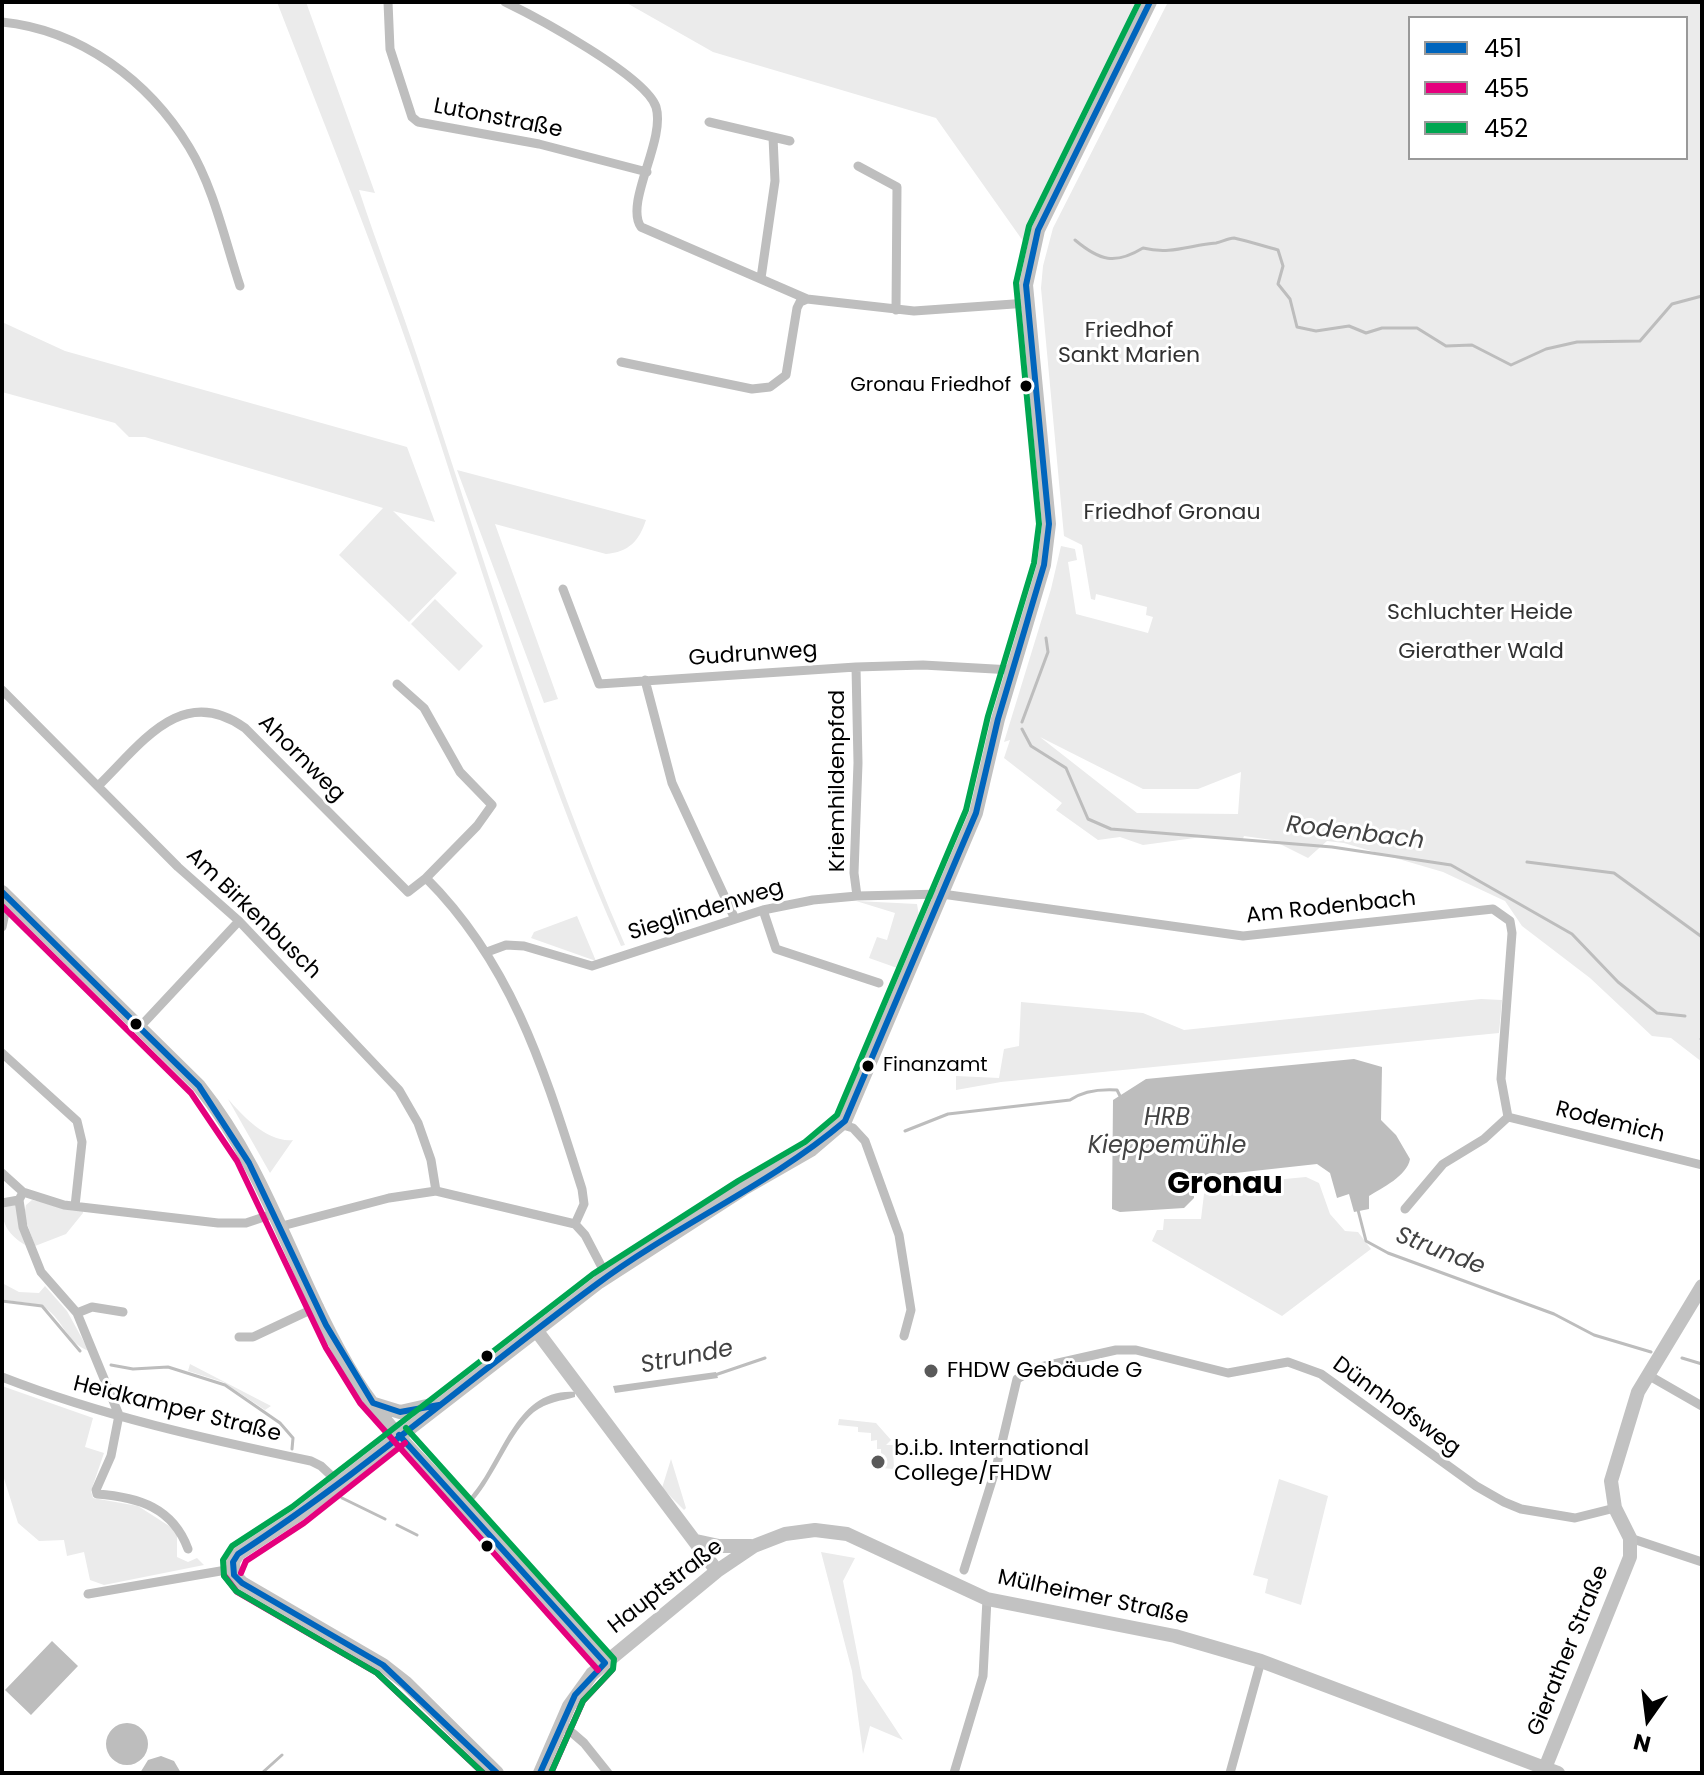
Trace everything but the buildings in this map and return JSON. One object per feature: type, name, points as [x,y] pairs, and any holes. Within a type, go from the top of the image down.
[{"type":"main road","points":[[497,1773],[406,1683],[383,1665],[242,1583],[232,1569],[238,1554],[339,1483],[607,1277],[743,1189],[811,1150],[843,1125],[976,813],[1012,670],[1042,573],[1049,533],[1027,273],[1038,230],[1150,2]]},
{"type":"main road","points":[[5,896],[199,1086],[222,1115],[249,1158],[349,1367],[373,1403],[605,1663]]},
{"type":"main road","points":[[1630,1538],[1615,1508],[1611,1481],[1630,1413],[1648,1375],[1702,1286]]},
{"type":"main road","points":[[536,1330],[717,1571]]},
{"type":"main road","points":[[373,1403],[400,1412],[439,1405]]},
{"type":"main road","name":"Mülheimer Straße","points":[[785,1534],[815,1530],[847,1534],[987,1599],[1175,1636],[1261,1661],[1549,1772]]},
{"type":"main road","name":"Hauptstraße","points":[[540,1773],[582,1685],[717,1571],[754,1546],[785,1534]]},
{"type":"main road","name":"Gierather Straße","points":[[1549,1772],[1630,1557],[1630,1538]]},
{"type":"main road","points":[[696,1541],[730,1547],[754,1546]]},
{"type":"street","name":"Lutonstraße","points":[[388,2],[393,60],[412,117],[418,122],[539,144],[647,172]]},
{"type":"street","points":[[505,2],[581,44],[649,95],[656,108],[657,124],[636,217],[641,227],[807,299],[896,310],[938,311],[1028,303]]},
{"type":"street","points":[[2,22],[69,41],[118,65],[159,107],[190,148],[214,204],[240,286]]},
{"type":"street","points":[[709,122],[790,141]]},
{"type":"street","points":[[761,278],[775,181],[773,137]]},
{"type":"street","points":[[858,166],[897,187],[896,310]]},
{"type":"street","points":[[621,362],[752,389],[770,387],[786,375],[797,308],[807,299]]},
{"type":"street","name":"Gudrunweg","points":[[563,589],[599,684],[856,667],[1012,670]]},
{"type":"street","name":"Kriemhildenpfad","points":[[856,667],[858,763],[854,873],[857,896]]},
{"type":"street","points":[[645,680],[672,783],[735,919]]},
{"type":"street","points":[[397,684],[424,708],[460,772],[492,805],[477,826],[426,878],[450,903],[487,952],[537,1048],[582,1189],[584,1204],[575,1224]]},
{"type":"street","name":"Am Birkenbusch","points":[[2,690],[178,867],[239,921],[399,1090],[418,1123],[431,1160],[436,1191]]},
{"type":"street","name":"Ahornweg","points":[[99,785],[169,720],[196,711],[227,715],[245,728],[408,892],[426,878]]},
{"type":"street","name":"Sieglindenweg","points":[[487,952],[506,945],[524,946],[592,966],[763,910],[813,900],[857,896],[942,894]]},
{"type":"street","name":"Am Rodenbach","points":[[942,894],[1231,936],[1493,909],[1510,921],[1512,933],[1501,1079],[1508,1117]]},
{"type":"street","points":[[2,927],[5,896]]},
{"type":"street","points":[[763,910],[776,949],[879,983]]},
{"type":"street","points":[[139,1028],[239,921]]},
{"type":"street","points":[[2,1053],[77,1121],[82,1142],[75,1206]]},
{"type":"street","points":[[1405,1209],[1443,1164],[1484,1139],[1508,1117]]},
{"type":"street","name":"Rodemich","points":[[1508,1117],[1702,1165]]},
{"type":"street","points":[[843,1125],[853,1128],[865,1141],[899,1235],[911,1310],[904,1336]]},
{"type":"street","points":[[2,1173],[21,1196],[30,1248],[41,1272],[77,1313],[119,1415],[111,1456],[97,1494],[150,1504],[168,1515],[180,1528],[188,1549]]},
{"type":"street","points":[[2,1203],[21,1196],[75,1206],[218,1223],[246,1223],[436,1191],[575,1224],[585,1235],[607,1277]]},
{"type":"street","points":[[239,1337],[253,1337],[319,1306]]},
{"type":"street","points":[[77,1313],[92,1307],[123,1312]]},
{"type":"street","name":"Dünnhofsweg","points":[[964,1570],[996,1468],[1017,1379],[1036,1368],[1116,1350],[1136,1350],[1228,1373],[1288,1362],[1321,1374],[1476,1486],[1504,1502],[1521,1509],[1575,1518],[1615,1508]]},
{"type":"street","points":[[1648,1375],[1702,1406]]},
{"type":"street","name":"Heidkamper Straße","points":[[2,1377],[55,1398],[311,1461],[339,1483]]},
{"type":"street","points":[[1630,1538],[1702,1562]]},
{"type":"street","points":[[88,1594],[232,1569]]},
{"type":"street","points":[[954,1773],[983,1676],[987,1599]]},
{"type":"street","points":[[1230,1773],[1261,1661]]},
{"type":"street","points":[[562,1724],[584,1743],[608,1773]]},
{"type":"green space","points":[[277,2],[306,2],[375,193],[359,190],[412,340],[515,656],[567,802],[625,945],[621,946],[594,884],[546,759],[402,329]]},
{"type":"green space","points":[[625,2],[1141,2],[1023,241],[936,118],[713,52]]},
{"type":"green space","name":"Schluchter Heide","points":[[1168,2],[1702,2],[1702,1062],[1671,1038],[1652,1036],[1590,978],[1522,926],[1505,901],[1443,872],[1344,843],[1327,841],[1308,858],[1272,840],[1244,836],[1242,841],[1202,837],[1143,845],[1120,837],[1098,840],[1056,810],[1062,803],[1004,758],[1010,740],[1004,742],[1051,589],[1061,546],[1075,549],[1077,560],[1068,562],[1076,614],[1148,633],[1153,617],[1146,615],[1147,607],[1096,594],[1095,600],[1091,599],[1082,545],[1064,536],[1041,288],[1053,228]],"holes":[[[1040,737],[1143,789],[1198,789],[1241,772],[1238,814],[1137,813]]]},
{"type":"green space","points":[[2,322],[65,351],[407,447],[435,522],[393,511],[457,573],[409,622],[339,555],[383,508],[145,437],[129,437],[115,423],[2,392]]},
{"type":"green space","points":[[457,470],[646,520],[632,544],[621,551],[606,554],[495,524],[558,699],[544,703]]},
{"type":"green space","points":[[435,599],[483,646],[459,671],[411,624]]},
{"type":"green space","points":[[856,901],[917,904],[920,922],[900,969],[869,958],[877,937],[887,940],[895,913]]},
{"type":"green space","points":[[577,916],[596,961],[531,938],[534,932]]},
{"type":"green space","points":[[1481,999],[1502,1000],[1499,1033],[1001,1082],[956,1090],[956,1076],[999,1078],[1004,1049],[1019,1046],[1021,1002],[1143,1013],[1184,1030]]},
{"type":"green space","points":[[228,1099],[265,1133],[293,1140],[270,1173]]},
{"type":"green space","points":[[1306,1177],[1319,1183],[1330,1214],[1345,1231],[1358,1232],[1371,1249],[1282,1316],[1152,1241],[1157,1230],[1163,1230],[1164,1219],[1201,1219],[1204,1194],[1211,1186]]},
{"type":"green space","points":[[32,1200],[83,1210],[83,1213],[66,1234],[35,1246],[24,1215],[26,1205]]},
{"type":"green space","points":[[14,1204],[25,1245],[11,1233],[3,1219],[2,1206]]},
{"type":"green space","points":[[2,1283],[19,1292],[39,1293],[45,1286],[67,1311],[89,1351],[75,1343],[45,1308],[2,1299]]},
{"type":"green space","points":[[190,1364],[271,1406],[265,1410],[223,1382],[188,1371]]},
{"type":"green space","points":[[2,1386],[93,1418],[85,1447],[104,1453],[91,1491],[93,1498],[138,1506],[177,1531],[177,1557],[188,1562],[197,1558],[204,1565],[104,1585],[90,1580],[84,1552],[67,1556],[64,1540],[39,1541],[18,1523],[2,1472]]},
{"type":"green space","points":[[839,1419],[876,1423],[891,1440],[886,1445],[893,1445],[894,1469],[881,1468],[881,1449],[877,1449],[877,1440],[871,1441],[871,1433],[858,1432],[858,1427],[838,1425]]},
{"type":"green space","points":[[671,1459],[686,1508],[684,1510],[662,1488]]},
{"type":"green space","points":[[1279,1479],[1328,1496],[1301,1605],[1265,1593],[1268,1579],[1253,1575]]},
{"type":"green space","points":[[821,1552],[855,1558],[843,1581],[862,1678],[903,1740],[870,1726],[863,1754],[852,1671]]},
{"type":"water","name":"HRB Kieppemühle","points":[[1354,1059],[1382,1067],[1381,1120],[1396,1135],[1410,1159],[1399,1176],[1369,1196],[1369,1209],[1354,1212],[1349,1194],[1337,1198],[1330,1173],[1317,1164],[1199,1177],[1194,1186],[1194,1198],[1184,1208],[1120,1212],[1112,1209],[1113,1100],[1146,1079]]},
{"type":"water","points":[[716,1372],[718,1378],[615,1393],[613,1386]]},
{"type":"water","points":[[575,1392],[575,1397],[544,1406],[525,1421],[473,1501],[471,1496],[524,1414],[538,1402],[555,1394]]},
{"type":"water","points":[[52,1641],[78,1666],[31,1715],[5,1690]]},
{"type":"water","points":[[127,1723],[142,1729],[148,1744],[142,1759],[127,1765],[112,1759],[106,1744],[112,1729]]},
{"type":"water","points":[[161,1756],[174,1761],[181,1773],[140,1773],[148,1760]]},
{"type":"waterway","points":[[1075,240],[1108,258],[1124,257],[1143,248],[1172,250],[1234,238],[1278,250],[1283,266],[1278,284],[1290,299],[1297,327],[1316,331],[1349,326],[1366,333],[1382,328],[1417,328],[1446,346],[1472,345],[1511,365],[1546,349],[1577,342],[1640,341],[1672,304],[1702,296]]},
{"type":"waterway","name":"Rodenbach","points":[[1022,722],[1048,652],[1046,638]]},
{"type":"waterway","name":"Rodenbach","points":[[1022,729],[1031,746],[1066,768],[1088,819],[1111,829],[1332,847],[1451,865],[1572,934],[1618,982],[1657,1013],[1685,1016]]},
{"type":"waterway","points":[[1527,862],[1614,873],[1702,937]]},
{"type":"waterway","name":"Strunde","points":[[905,1131],[948,1114],[1070,1100],[1092,1091],[1117,1090],[1121,1098]]},
{"type":"waterway","name":"Strunde","points":[[1358,1210],[1366,1241],[1388,1253],[1554,1314],[1594,1335],[1651,1352]]},
{"type":"waterway","points":[[2,1301],[42,1306],[80,1351]]},
{"type":"waterway","name":"Strunde","points":[[715,1375],[765,1358]]},
{"type":"waterway","name":"Strunde","points":[[1682,1358],[1702,1364]]},
{"type":"waterway","points":[[111,1365],[133,1369],[168,1367],[225,1385],[280,1423],[293,1438],[292,1449]]},
{"type":"waterway","points":[[342,1498],[385,1519]]},
{"type":"waterway","points":[[397,1525],[417,1535]]},
{"type":"waterway","name":"Strunde","points":[[262,1773],[282,1755]]},
{"type":"transit line","name":"452","points":[[483,1773],[377,1673],[236,1591],[224,1576],[223,1560],[232,1546],[292,1507],[593,1274],[805,1142],[837,1115],[966,810],[988,716],[1034,563],[1039,524],[1016,283],[1029,226],[1139,2]]},
{"type":"transit line","name":"451","points":[[497,1773],[383,1665],[242,1583],[234,1575],[233,1562],[238,1554],[330,1490],[597,1284],[786,1165],[845,1121],[976,813],[998,719],[1044,565],[1049,524],[1026,285],[1038,230],[1150,2]]},
{"type":"transit line","name":"451","points":[[2,892],[199,1086],[249,1163],[326,1325],[373,1403],[400,1412],[439,1405]]},
{"type":"transit line","name":"455","points":[[2,906],[191,1093],[237,1161],[326,1348],[360,1403],[598,1670]]},
{"type":"transit line","name":"452","points":[[406,1428],[614,1659],[613,1669],[583,1701],[551,1773]]},
{"type":"transit line","name":"451","points":[[399,1435],[605,1663],[575,1695],[540,1773]]},
{"type":"transit line","name":"455","points":[[241,1573],[246,1561],[304,1523],[405,1443]]},
{"type":"transit line","name":"455","points":[[224,1575],[237,1592],[377,1673],[483,1773]]},
{"type":"transit line","name":"455","points":[[551,1773],[583,1701],[612,1670]]},
{"type":"place","name":"Gronau Friedhof","points":[[1026,386]]},
{"type":"place","name":"Finanzamt","points":[[868,1066]]},
{"type":"place","name":"FHDW Gebäude G","points":[[931,1371]]},
{"type":"place","name":"b.i.b. International College/FHDW","points":[[878,1462]]},
{"type":"district","name":"Gronau","points":[[1225,1185]]},
{"type":"park label","name":"Friedhof Sankt Marien","points":[[1129,344]]},
{"type":"park label","name":"Friedhof Gronau","points":[[1172,513]]},
{"type":"park label","name":"Gierather Wald","points":[[1481,652]]}]
